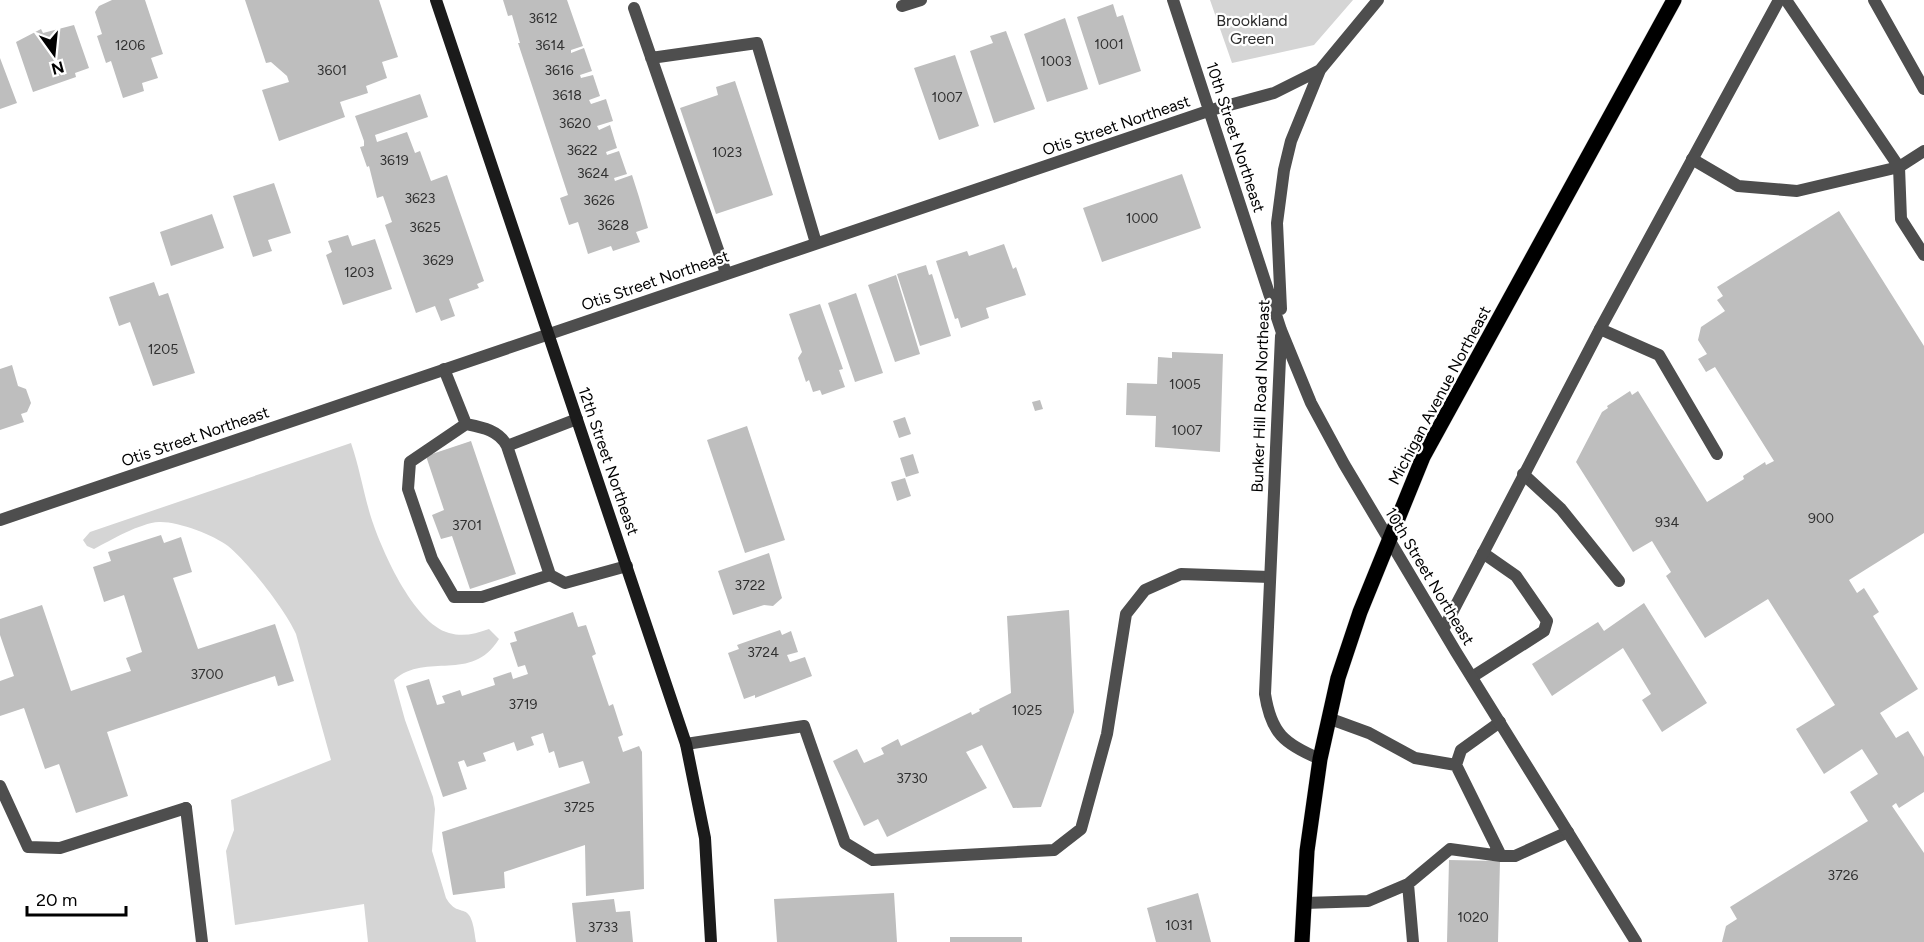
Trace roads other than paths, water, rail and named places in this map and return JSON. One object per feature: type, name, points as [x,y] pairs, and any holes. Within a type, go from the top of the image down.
[{"type":"main road","name":"Michigan Avenue Northeast","points":[[1302,942],[1307,850],[1328,718],[1348,645],[1389,540],[1423,457],[1674,0]]},
{"type":"street","name":"12th Street Northeast","points":[[436,0],[686,744],[705,838],[711,942]]},
{"type":"street","points":[[902,6],[921,0]]},
{"type":"street","name":"10th Street Northeast","points":[[1173,0],[1211,110],[1281,330],[1300,379],[1323,427],[1443,630],[1636,942]]},
{"type":"street","name":"Bunker Hill Road Northeast","points":[[1320,759],[1291,744],[1269,720],[1265,694],[1281,330],[1277,223],[1279,196],[1298,119],[1320,70],[1378,0]]},
{"type":"street","points":[[1443,630],[1600,329],[1779,0]]},
{"type":"street","points":[[1786,0],[1899,167],[1901,219],[1924,255]]},
{"type":"street","points":[[1874,0],[1924,89]]},
{"type":"street","points":[[634,8],[726,273]]},
{"type":"street","points":[[651,58],[757,43],[816,243]]},
{"type":"street","name":"Otis Street Northeast","points":[[0,520],[1211,110],[1274,93],[1320,70]]},
{"type":"street","points":[[1692,159],[1738,186],[1797,190],[1899,167],[1924,151]]},
{"type":"street","points":[[1600,329],[1659,355],[1718,454]]},
{"type":"street","points":[[444,369],[466,424]]},
{"type":"street","points":[[507,446],[577,419]]},
{"type":"street","points":[[550,575],[482,597],[454,597],[432,559],[408,489],[410,462],[466,424],[486,428],[504,438],[550,575],[565,584],[627,566]]},
{"type":"street","points":[[1523,474],[1561,509],[1619,581]]},
{"type":"street","points":[[1472,677],[1544,631],[1547,621],[1516,576],[1483,553]]},
{"type":"street","points":[[686,744],[804,726],[844,843],[873,860],[1054,850],[1081,829],[1107,734],[1126,614],[1144,590],[1181,574],[1270,577]]},
{"type":"street","points":[[1328,718],[1369,733],[1415,758],[1456,765]]},
{"type":"street","points":[[1500,722],[1461,750],[1456,765],[1501,856]]},
{"type":"street","points":[[0,786],[28,847],[60,848],[186,808],[202,942]]},
{"type":"street","points":[[1304,903],[1368,901],[1408,884],[1450,849],[1515,856],[1568,832]]},
{"type":"street","points":[[1408,884],[1413,942]]},
{"type":"park label","name":"Brookland Green","points":[[1252,29]]}]
